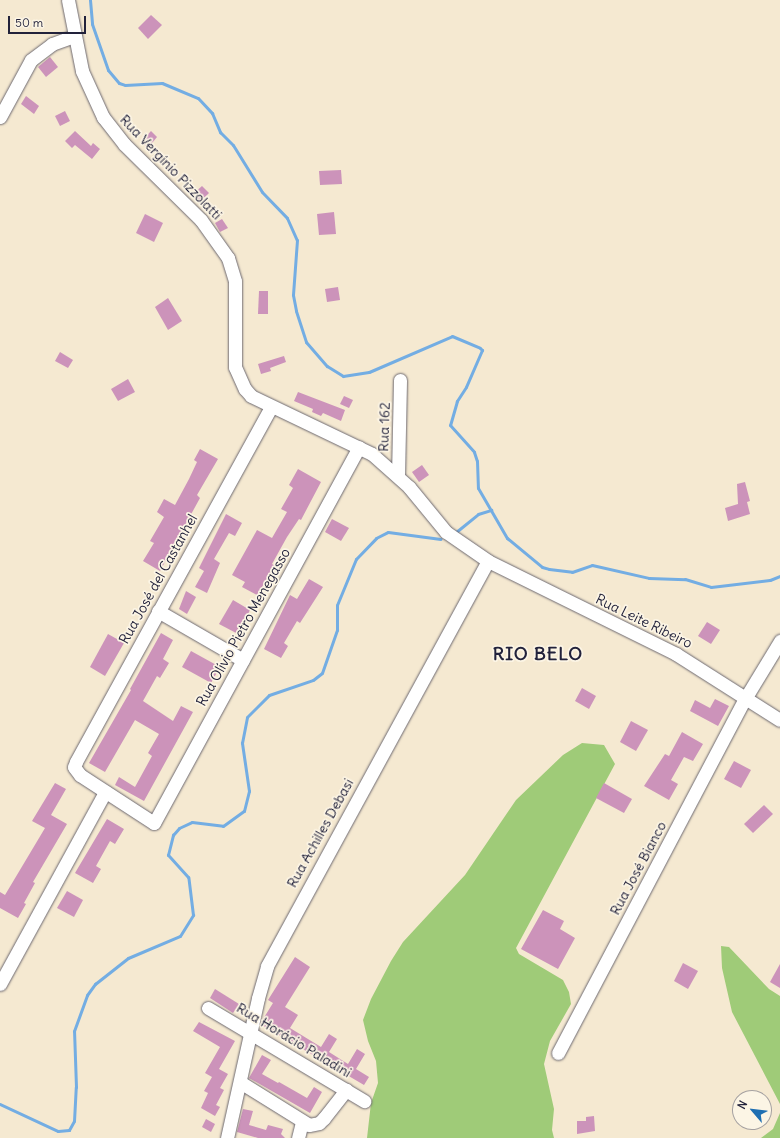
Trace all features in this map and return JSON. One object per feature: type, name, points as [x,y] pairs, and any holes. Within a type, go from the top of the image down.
[{"type":"street","name":"Rua Vergínio Pizzolatti","points":[[68,0],[82,71],[103,117],[124,144],[201,220],[228,258],[235,281],[235,367],[245,389],[251,396],[270,407],[360,447],[398,476],[446,532],[488,561]]},
{"type":"street","points":[[0,117],[31,60],[52,44],[74,36]]},
{"type":"street","name":"Rua 162","points":[[398,476],[400,380]]},
{"type":"street","name":"Rua José del Castanhel","points":[[105,792],[80,775],[74,768],[270,407]]},
{"type":"street","name":"Rua Olívio Pietro Menegasso","points":[[105,792],[154,823],[360,447]]},
{"type":"street","name":"Rua Leite Ribeiro","points":[[488,561],[676,654],[746,697],[780,720]]},
{"type":"street","name":"Rua Achilles Debasi","points":[[227,1138],[262,982],[275,949],[488,561]]},
{"type":"street","points":[[158,611],[243,660]]},
{"type":"street","name":"Rua José Bianco","points":[[558,1054],[746,697],[780,641]]},
{"type":"street","points":[[0,984],[105,792]]},
{"type":"street","name":"Rua Horácio Paladini","points":[[208,1008],[364,1101]]},
{"type":"street","points":[[240,1082],[302,1122],[318,1123],[346,1090]]},
{"type":"street","points":[[298,1138],[302,1122]]},
{"type":"green space","points":[[582,743],[604,745],[615,764],[516,948],[519,954],[563,980],[569,992],[571,1004],[550,1041],[544,1064],[554,1109],[552,1130],[554,1138],[367,1138],[371,1103],[378,1083],[376,1061],[368,1041],[363,1020],[371,999],[391,961],[403,942],[465,875],[516,800],[563,755]]},
{"type":"green space","points":[[721,946],[729,947],[769,989],[780,996],[780,1104],[732,1012],[722,968]]},
{"type":"green space","points":[[780,1113],[780,1138],[761,1138],[773,1129]]},
{"type":"building","points":[[151,15],[162,25],[148,39],[138,28]]},
{"type":"building","points":[[50,57],[58,67],[46,77],[38,67]]},
{"type":"building","points":[[26,96],[39,106],[34,114],[21,104]]},
{"type":"building","points":[[65,111],[70,121],[60,126],[55,116]]},
{"type":"building","points":[[75,131],[91,146],[93,143],[100,149],[92,159],[75,145],[72,148],[65,141]]},
{"type":"building","points":[[151,131],[157,137],[148,148],[141,142]]},
{"type":"building","points":[[341,170],[342,184],[320,185],[319,171]]},
{"type":"building","points":[[202,186],[209,193],[200,202],[193,194]]},
{"type":"building","points":[[334,212],[336,234],[319,235],[317,214]]},
{"type":"building","points":[[145,214],[163,223],[154,242],[136,233]]},
{"type":"building","points":[[222,219],[228,228],[220,232],[215,223]]},
{"type":"building","points":[[338,287],[340,300],[327,302],[325,289]]},
{"type":"building","points":[[259,291],[268,291],[268,314],[258,314]]},
{"type":"building","points":[[168,298],[182,321],[168,330],[155,307]]},
{"type":"building","points":[[60,352],[73,360],[68,368],[55,361]]},
{"type":"building","points":[[284,356],[286,362],[270,368],[271,371],[261,374],[258,364]]},
{"type":"building","points":[[128,379],[135,392],[118,401],[111,389]]},
{"type":"building","points":[[298,392],[345,410],[341,421],[323,413],[321,416],[312,412],[313,409],[294,401]]},
{"type":"building","points":[[344,396],[353,400],[349,408],[340,404]]},
{"type":"building","points":[[200,449],[218,459],[197,495],[200,498],[160,571],[143,561],[154,543],[150,541],[164,517],[157,512],[164,499],[175,505],[197,462],[194,460]]},
{"type":"building","points":[[422,465],[429,475],[419,482],[412,472]]},
{"type":"building","points":[[298,469],[321,482],[301,520],[299,519],[287,537],[272,564],[275,566],[257,595],[242,587],[245,582],[232,575],[257,530],[272,538],[287,512],[281,509],[293,488],[289,485]]},
{"type":"building","points":[[745,482],[750,501],[747,502],[750,514],[728,521],[725,508],[738,504],[737,484]]},
{"type":"building","points":[[226,514],[242,523],[235,536],[229,533],[214,559],[220,563],[207,593],[195,587],[204,571],[199,568]]},
{"type":"building","points":[[332,519],[349,528],[341,541],[325,532]]},
{"type":"building","points":[[309,579],[323,587],[300,623],[297,621],[284,643],[288,646],[281,658],[264,649],[290,595],[297,599]]},
{"type":"building","points":[[186,591],[196,597],[187,614],[179,609]]},
{"type":"building","points":[[233,600],[250,610],[238,634],[219,624]]},
{"type":"building","points":[[707,622],[720,630],[711,644],[698,636]]},
{"type":"building","points":[[161,633],[173,640],[163,659],[169,663],[160,678],[157,676],[143,701],[173,721],[181,706],[193,712],[144,801],[115,785],[119,777],[135,787],[152,756],[148,753],[159,734],[135,720],[105,772],[89,763],[131,690],[130,689]]},
{"type":"building","points":[[108,634],[124,643],[105,676],[90,667]]},
{"type":"building","points":[[191,651],[220,667],[211,683],[182,667]]},
{"type":"building","points":[[582,688],[596,696],[589,709],[575,701]]},
{"type":"building","points":[[715,699],[729,706],[718,726],[690,711],[695,700],[710,708]]},
{"type":"building","points":[[631,721],[648,730],[636,751],[620,742]]},
{"type":"building","points":[[682,732],[703,744],[693,761],[684,757],[671,780],[678,784],[669,800],[644,786],[665,754],[669,756]]},
{"type":"building","points":[[734,761],[751,770],[741,788],[724,779]]},
{"type":"building","points":[[55,783],[66,789],[51,815],[67,824],[33,882],[35,883],[18,918],[0,908],[0,892],[5,895],[45,828],[32,821]]},
{"type":"building","points":[[604,783],[632,799],[624,813],[596,798]]},
{"type":"building","points":[[764,805],[773,814],[753,833],[744,824]]},
{"type":"building","points":[[107,819],[124,829],[115,844],[110,841],[96,866],[101,869],[93,883],[75,873]]},
{"type":"building","points":[[67,891],[83,900],[74,917],[57,908]]},
{"type":"building","points":[[543,910],[564,921],[560,929],[575,938],[558,969],[521,949]]},
{"type":"building","points":[[295,957],[310,967],[285,1007],[298,1015],[290,1028],[321,1047],[329,1034],[337,1039],[329,1052],[348,1064],[357,1049],[365,1054],[356,1069],[369,1077],[364,1085],[260,1024],[273,1003],[268,1000]]},
{"type":"building","points":[[683,963],[698,971],[688,989],[674,981]]},
{"type":"building","points":[[780,964],[780,988],[770,982]]},
{"type":"building","points":[[215,989],[239,1004],[233,1013],[210,998]]},
{"type":"building","points":[[199,1022],[235,1041],[219,1069],[228,1074],[220,1088],[224,1090],[216,1105],[220,1107],[215,1116],[201,1108],[208,1093],[204,1091],[212,1077],[205,1073],[220,1047],[193,1031]]},
{"type":"building","points":[[262,1055],[271,1060],[262,1074],[307,1098],[314,1087],[322,1092],[310,1113],[249,1078]]},
{"type":"building","points":[[243,1109],[253,1111],[249,1125],[266,1130],[268,1125],[283,1129],[281,1134],[285,1138],[258,1138],[237,1132]]},
{"type":"building","points":[[594,1116],[595,1131],[577,1134],[577,1121],[586,1121],[586,1117]]},
{"type":"building","points":[[206,1119],[215,1124],[211,1132],[202,1127]]},
{"type":"waterway","points":[[90,0],[92,24],[108,70],[119,83],[125,85],[162,83],[198,98],[212,113],[220,132],[233,145],[262,192],[287,218],[297,240],[293,295],[296,311],[306,342],[327,366],[343,376],[369,372],[452,336],[482,350],[466,387],[457,401],[450,425],[474,452],[477,461],[478,488],[507,538],[542,567],[549,569],[572,572],[592,565],[649,578],[685,579],[711,587],[770,580],[780,576]]},
{"type":"waterway","points":[[456,532],[478,514],[491,510]]},
{"type":"waterway","points":[[0,1104],[58,1131],[69,1130],[74,1121],[76,1087],[74,1031],[87,995],[95,984],[128,958],[180,936],[193,915],[188,877],[168,855],[173,835],[179,828],[192,822],[223,826],[244,811],[249,791],[242,743],[247,717],[269,695],[313,680],[322,673],[337,630],[337,605],[356,559],[376,538],[388,532],[441,539]]},
{"type":"district","name":"RIO BELO","points":[[538,654]]}]
